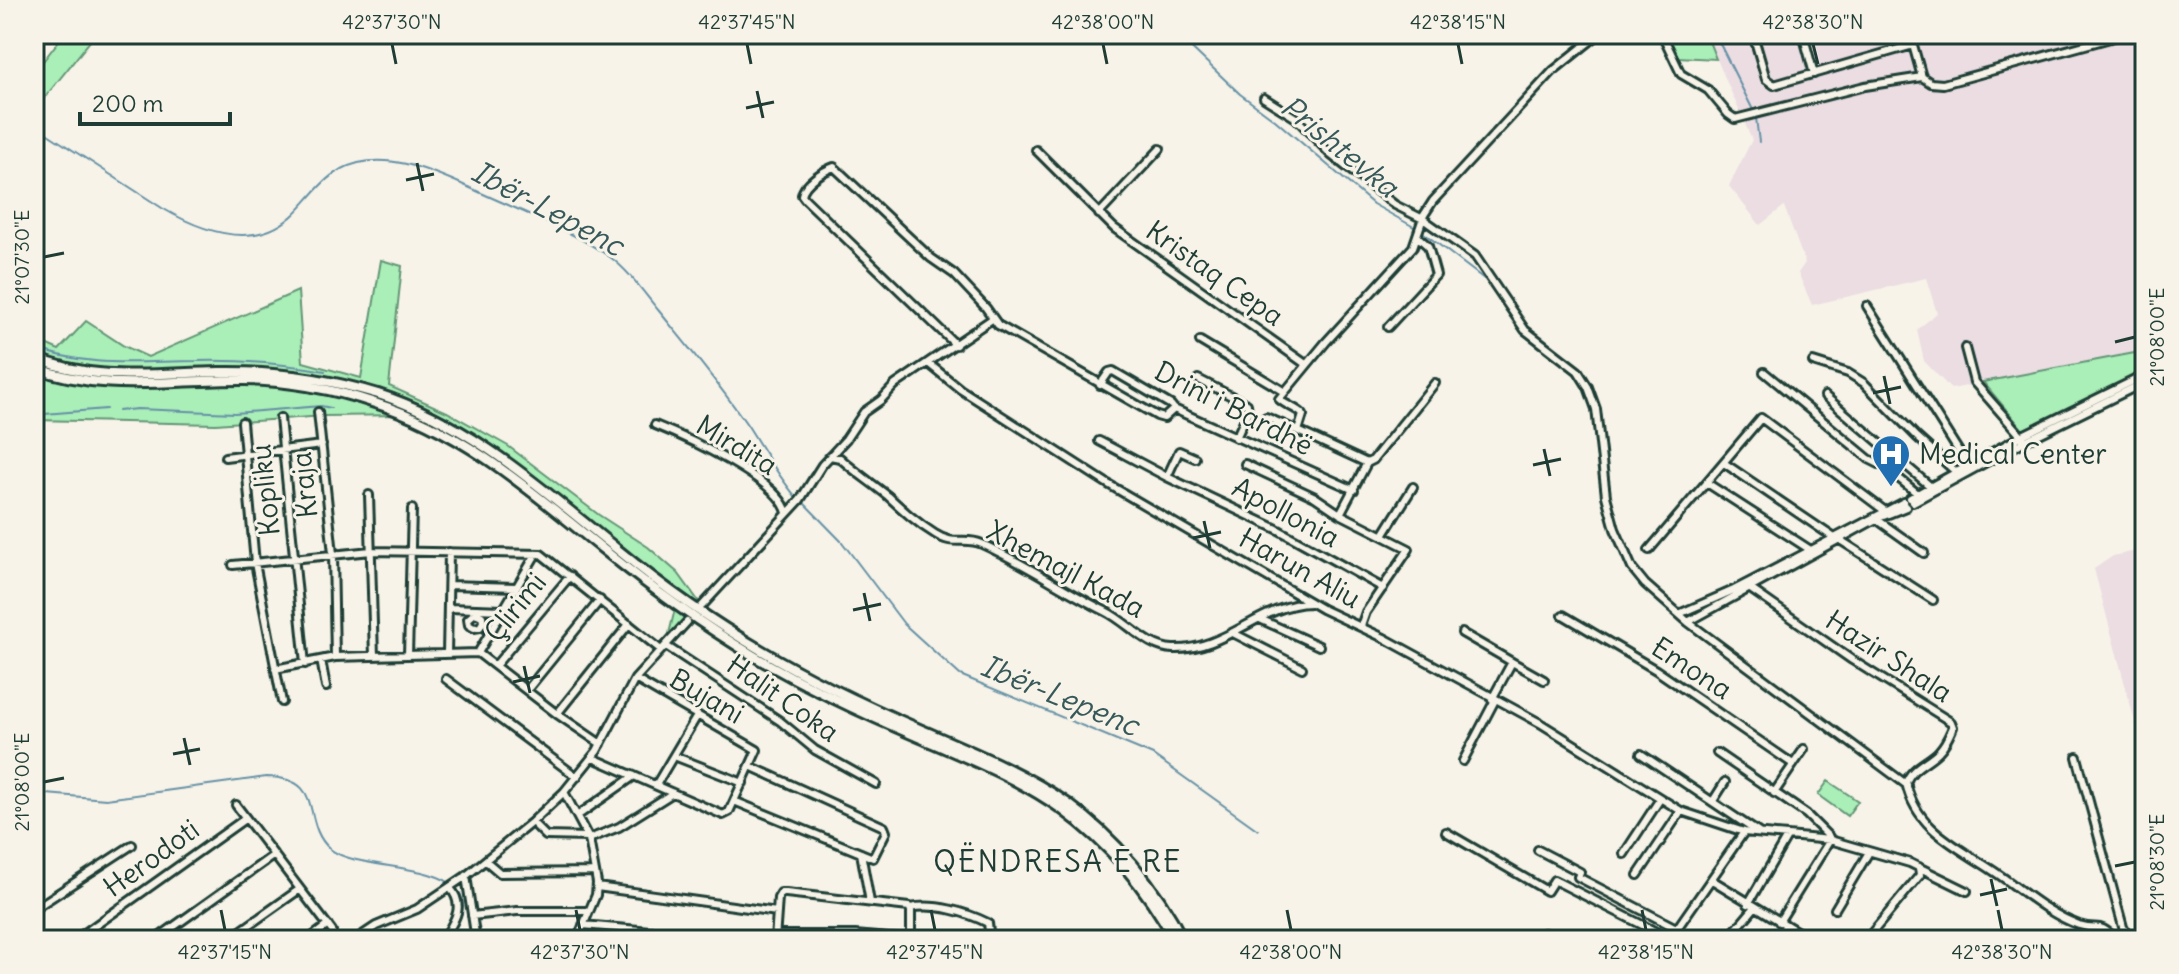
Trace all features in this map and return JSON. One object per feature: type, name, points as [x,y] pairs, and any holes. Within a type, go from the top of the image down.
[{"type":"highway","points":[[34,357],[68,369],[94,373],[244,372],[317,379],[382,395],[444,422],[501,456],[650,575],[751,644],[856,700],[1013,771],[1066,803],[1098,829],[1137,869],[1163,904],[1183,940]]},
{"type":"highway","points":[[34,367],[66,377],[106,383],[244,380],[297,384],[357,397],[433,426],[495,463],[655,590],[736,645],[830,697],[996,771],[1063,810],[1125,867],[1147,894],[1175,940]]},
{"type":"street","points":[[1298,431],[1303,415],[1279,399],[1413,247],[1433,201],[1553,71],[1599,34]]},
{"type":"street","points":[[1662,34],[1681,74],[1708,90],[1735,119],[1865,86],[1922,77],[1938,84],[2125,34]]},
{"type":"street","points":[[1753,34],[1769,83],[1777,84],[1913,45]]},
{"type":"street","points":[[1803,34],[1814,74]]},
{"type":"street","points":[[1911,34],[1922,77]]},
{"type":"street","points":[[1264,98],[1296,118],[1331,155],[1409,215],[1420,229],[1436,275],[1388,327]]},
{"type":"street","points":[[1099,214],[1160,149]]},
{"type":"street","name":"Kristaq Cepa","points":[[1036,150],[1114,228],[1307,365]]},
{"type":"street","points":[[956,345],[805,199],[803,188],[832,167],[836,168],[931,258],[954,274],[986,308],[992,319],[1009,332],[1161,418],[1174,409]]},
{"type":"street","points":[[1420,229],[1475,256],[1525,330],[1578,371],[1596,409],[1607,504],[1627,559],[1645,584],[1688,622],[1907,785],[1923,819],[1949,845],[1996,872],[2038,902],[2080,925],[2103,927],[2117,940]]},
{"type":"street","points":[[1867,306],[1968,466]]},
{"type":"street","points":[[702,606],[805,494],[822,465],[846,439],[864,412],[895,385],[992,319]]},
{"type":"street","points":[[1200,341],[1285,392]]},
{"type":"street","points":[[1965,348],[1974,382],[2023,438]]},
{"type":"street","points":[[1813,362],[1848,373],[1864,383],[1956,472]]},
{"type":"street","name":"Harun Aliu","points":[[928,363],[960,389],[1100,480],[1311,603],[1361,626],[1540,723],[1681,811],[1744,832],[1830,840],[1919,867],[1967,891]]},
{"type":"street","name":"Drini i Bardhë","points":[[1100,385],[1113,371],[1174,409],[1354,490]]},
{"type":"street","points":[[1764,372],[1869,459],[1885,467],[1918,494]]},
{"type":"street","points":[[1874,518],[1908,502],[1956,472],[2145,375]]},
{"type":"street","points":[[1198,379],[1247,404],[1248,412],[1236,438]]},
{"type":"street","points":[[1679,614],[1749,588],[2023,438],[2145,382]]},
{"type":"street","points":[[1340,514],[1367,463],[1373,460],[1435,383]]},
{"type":"street","points":[[1825,396],[1931,487]]},
{"type":"street","name":"Kraja","points":[[318,412],[333,554],[335,657]]},
{"type":"street","points":[[1266,417],[1367,463]]},
{"type":"street","name":"Kopliku","points":[[280,418],[305,664]]},
{"type":"street","points":[[1649,550],[1761,418],[1885,511]]},
{"type":"street","points":[[242,422],[255,563],[282,702]]},
{"type":"street","name":"Mirdita","points":[[655,425],[696,441],[762,482],[780,498],[787,513]]},
{"type":"street","name":"Apollonia","points":[[1099,441],[1277,529],[1383,588]]},
{"type":"street","points":[[225,457],[322,445]]},
{"type":"street","points":[[1167,477],[1179,451],[1195,458]]},
{"type":"street","name":"Xhemajl Kada","points":[[830,456],[840,458],[911,518],[945,540],[954,543],[973,541],[993,549],[1108,612],[1163,648],[1187,648],[1233,633]]},
{"type":"street","points":[[1724,463],[1933,600]]},
{"type":"street","points":[[1245,464],[1315,497],[1340,514],[1410,550],[1366,612],[1361,626]]},
{"type":"street","points":[[1707,483],[1813,551]]},
{"type":"street","points":[[1383,535],[1413,487]]},
{"type":"street","points":[[369,495],[374,656]]},
{"type":"street","points":[[408,655],[412,509]]},
{"type":"street","points":[[1874,518],[1924,553]]},
{"type":"street","points":[[233,565],[371,551],[536,554],[478,653]]},
{"type":"street","points":[[1688,622],[1727,597],[1813,551]]},
{"type":"street","points":[[447,654],[449,552]]},
{"type":"street","name":"Halit Coka","points":[[536,554],[545,556],[629,624],[664,648],[780,721],[815,750],[876,784]]},
{"type":"street","name":"Çlirimi","points":[[495,666],[570,576]]},
{"type":"street","points":[[449,585],[516,587]]},
{"type":"street","name":"Hazir Shala","points":[[1749,588],[1852,660],[1951,722],[1953,727],[1945,744],[1909,775],[1907,785]]},
{"type":"street","points":[[527,690],[600,600]]},
{"type":"street","points":[[1233,633],[1282,607],[1311,603]]},
{"type":"street","points":[[449,608],[503,610]]},
{"type":"street","name":"Emona","points":[[1563,615],[1656,670],[1793,764]]},
{"type":"street","points":[[1260,619],[1319,646]]},
{"type":"street","points":[[355,940],[376,926],[417,909],[466,876],[564,792],[593,758],[635,679],[687,622]]},
{"type":"street","points":[[557,714],[629,624]]},
{"type":"street","points":[[1233,633],[1302,668]]},
{"type":"street","points":[[1462,633],[1544,680]]},
{"type":"street","points":[[275,669],[335,657],[478,653],[601,744]]},
{"type":"street","points":[[321,660],[326,687]]},
{"type":"street","points":[[1463,761],[1512,662]]},
{"type":"street","points":[[446,679],[577,777]]},
{"type":"street","name":"Bujani","points":[[635,679],[757,750],[750,766]]},
{"type":"street","points":[[656,785],[697,716]]},
{"type":"street","points":[[1774,793],[1804,749]]},
{"type":"street","points":[[1717,753],[1806,814],[1830,840],[1773,940]]},
{"type":"street","points":[[1641,754],[1762,835]]},
{"type":"street","points":[[674,756],[743,783]]},
{"type":"street","points":[[2077,757],[2123,927],[2130,940]]},
{"type":"street","points":[[593,758],[723,815],[728,814],[750,766],[886,828],[873,858],[734,801]]},
{"type":"street","points":[[577,816],[634,776]]},
{"type":"street","points":[[1713,801],[1725,782]]},
{"type":"street","points":[[564,792],[589,838],[597,887],[577,940]]},
{"type":"street","points":[[532,822],[546,836],[589,838],[619,827],[673,793]]},
{"type":"street","points":[[1624,854],[1660,799]]},
{"type":"street","points":[[236,805],[330,928],[308,940]]},
{"type":"street","points":[[1638,875],[1681,811]]},
{"type":"street","name":"Herodoti","points":[[75,940],[246,818]]},
{"type":"street","points":[[1446,832],[1547,891],[1554,880],[1670,939],[1744,832]]},
{"type":"street","points":[[1727,940],[1751,906],[1787,837]]},
{"type":"street","points":[[34,909],[132,845]]},
{"type":"street","points":[[1538,850],[1580,872],[1578,877],[1678,929]]},
{"type":"street","points":[[1835,909],[1869,852]]},
{"type":"street","points":[[861,853],[870,902]]},
{"type":"street","points":[[155,940],[274,855]]},
{"type":"street","points":[[486,861],[500,873],[595,872]]},
{"type":"street","points":[[1866,940],[1920,875],[1919,867]]},
{"type":"street","points":[[466,876],[476,940]]},
{"type":"street","points":[[1712,880],[1811,940]]},
{"type":"street","points":[[443,940],[458,909],[452,885]]},
{"type":"street","points":[[597,887],[777,912]]},
{"type":"street","points":[[228,940],[300,889]]},
{"type":"street","points":[[910,908],[911,940],[855,935],[775,937],[780,895],[784,893],[954,911],[988,923],[990,940]]},
{"type":"street","points":[[472,916],[517,911],[589,911]]},
{"type":"street","points":[[100,922],[101,935],[107,940]]},
{"type":"street","points":[[583,925],[751,940]]},
{"type":"street","points":[[1544,933],[1560,940]]},
{"type":"street","points":[[82,935],[107,940]]},
{"type":"shaded area","points":[[1706,34],[2145,34],[2145,353],[1951,389],[1924,361],[1917,330],[1937,313],[1926,278],[1812,305],[1798,273],[1805,263],[1784,206],[1760,225],[1729,186],[1752,140]]},
{"type":"shaded area","points":[[2145,549],[2145,759],[2094,569],[2113,556]]},
{"type":"green space","points":[[64,34],[84,34],[90,41],[34,111],[34,73]]},
{"type":"green space","points":[[1663,34],[1706,34],[1716,59],[1677,57]]},
{"type":"green space","points":[[381,260],[402,266],[389,386],[447,412],[508,446],[599,515],[648,547],[678,573],[702,606],[666,646],[676,605],[527,487],[408,415],[324,416],[216,424],[34,420],[34,339],[59,350],[86,321],[124,346],[148,357],[298,291],[303,362],[361,378]]},
{"type":"green space","points":[[2145,351],[2145,381],[2079,408],[2029,437],[1983,382]]},
{"type":"green space","points":[[1828,781],[1858,801],[1847,816],[1818,795]]},
{"type":"waterway","name":"Prishtevka","points":[[1177,34],[1240,94],[1373,204],[1421,231],[1484,279]]},
{"type":"waterway","points":[[1715,34],[1754,112]]},
{"type":"waterway","points":[[1756,118],[1759,142]]},
{"type":"waterway","name":"Ibër-Lepenc","points":[[34,125],[162,208],[193,224],[226,234],[260,233],[276,227],[291,217],[340,170],[372,161],[422,168],[559,228],[610,257],[630,275],[727,396],[796,497]]},
{"type":"waterway","points":[[34,347],[94,361],[245,362],[325,371]]},
{"type":"waterway","points":[[118,411],[235,413],[321,406],[331,408]]},
{"type":"waterway","points":[[44,414],[106,409]]},
{"type":"waterway","name":"Ibër-Lepenc","points":[[803,502],[842,542],[904,624],[960,675],[1153,755],[1258,830]]},
{"type":"waterway","name":"Ibër-Lepenc","points":[[34,793],[106,799],[266,777],[285,779],[298,785],[305,793],[321,838],[330,849],[354,860],[422,872],[450,883]]},
{"type":"waterway","name":"Ibër-Lepenc","points":[[447,940],[462,914],[462,900],[455,887]]},
{"type":"place","name":"Medical Center","points":[[1891,488]]},
{"type":"district","name":"QËNDRESA E RE","points":[[1058,861]]}]
